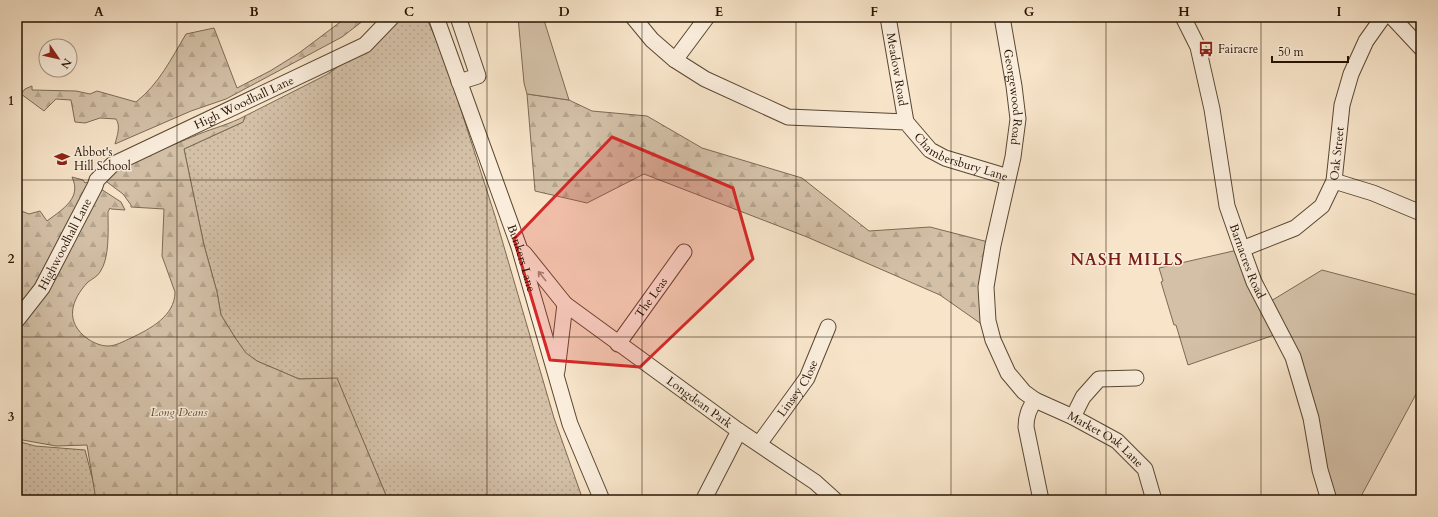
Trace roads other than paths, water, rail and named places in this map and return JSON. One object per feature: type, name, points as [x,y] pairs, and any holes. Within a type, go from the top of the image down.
[{"type":"street","name":"High Woodhall Lane","points":[[96,186],[97,180],[112,165],[365,45],[392,17]]},
{"type":"street","name":"Bunkers Lane","points":[[436,17],[519,247],[570,424],[602,500]]},
{"type":"street","points":[[458,17],[478,76],[459,82]]},
{"type":"street","name":"Chambersbury Lane","points":[[633,17],[652,40],[675,60],[705,79],[788,117],[906,122],[930,150],[945,158],[1008,177],[990,260],[985,297],[988,321],[993,340],[1001,360],[1016,384],[1035,400]]},
{"type":"street","points":[[675,60],[707,17]]},
{"type":"street","name":"Meadow Road","points":[[888,17],[906,122]]},
{"type":"street","name":"Georgewood Road","points":[[1002,17],[1018,119],[1013,157],[1008,177]]},
{"type":"street","name":"Barnacres Road","points":[[1183,17],[1198,47],[1212,109],[1227,206],[1254,282],[1293,358],[1311,418],[1320,470],[1329,500]]},
{"type":"street","name":"Oak Street","points":[[1242,249],[1295,228],[1322,206],[1334,181],[1342,105],[1351,74],[1366,41],[1383,17]]},
{"type":"street","points":[[1392,17],[1421,48]]},
{"type":"street","points":[[1334,181],[1373,193],[1421,212]]},
{"type":"street","name":"Highwoodhall Lane","points":[[17,320],[42,288],[96,186]]},
{"type":"street","name":"Longdean Park","points":[[519,247],[565,304],[739,431],[815,482],[835,500]]},
{"type":"street","name":"The Leas","points":[[618,344],[684,252]]},
{"type":"street","points":[[556,378],[565,304]]},
{"type":"street","name":"Linsey Close","points":[[759,444],[807,378],[828,327]]},
{"type":"street","points":[[1074,417],[1083,397],[1100,379],[1136,378]]},
{"type":"street","points":[[1035,400],[1028,410],[1026,427],[1041,500]]},
{"type":"street","name":"Market Oak Lane","points":[[1035,400],[1074,417],[1117,440],[1145,469],[1154,500]]},
{"type":"street","points":[[705,500],[705,497],[739,431]]},
{"type":"place","name":"Fairacre","points":[[1206,49]]},
{"type":"place","name":"Abbot's Hill School","points":[[62,159]]},
{"type":"district","name":"NASH MILLS","points":[[1127,259]]},
{"type":"park label","name":"Long Deans","points":[[179,412]]}]
